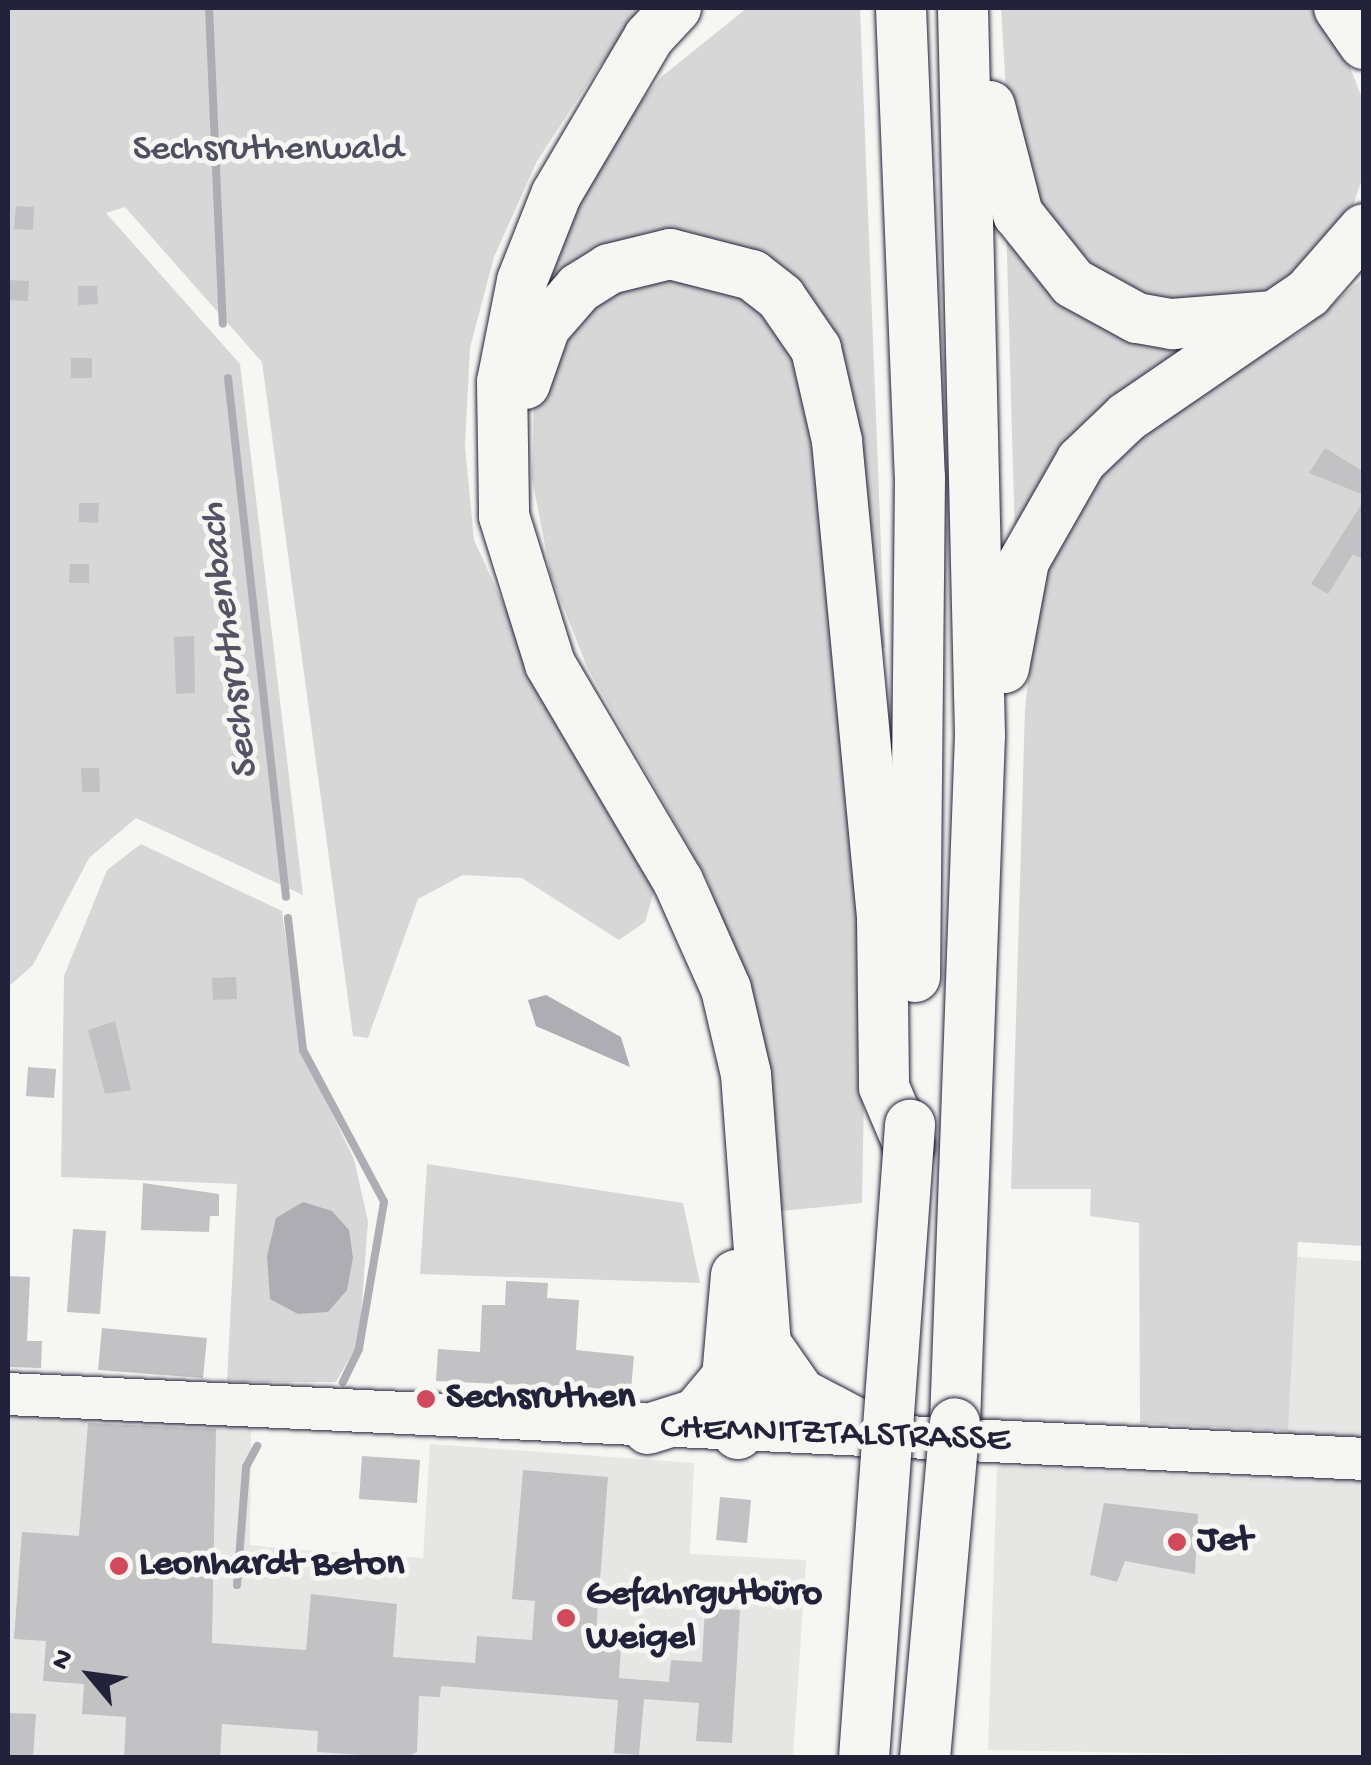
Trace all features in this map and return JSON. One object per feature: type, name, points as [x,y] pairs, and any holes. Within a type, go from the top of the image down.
[{"type":"highway","points":[[676,8],[648,37],[556,195],[522,281],[502,382],[504,516],[550,664],[678,881],[726,989],[746,1074],[766,1344],[762,1402],[738,1434]]},
{"type":"highway","points":[[606,115],[714,8]]},
{"type":"highway","points":[[864,1758],[907,1132],[920,477],[902,8]]},
{"type":"highway","points":[[926,1758],[971,1126],[980,735],[964,8]]},
{"type":"highway","points":[[1338,8],[1364,44]]},
{"type":"highway","points":[[966,62],[998,122],[1018,214],[1072,283],[1137,318],[1172,324],[1276,316]]},
{"type":"highway","points":[[980,735],[1008,658],[1024,561],[1062,484],[1126,418],[1276,316],[1335,270],[1364,228]]},
{"type":"highway","points":[[504,516],[521,462],[534,351],[579,288],[642,258],[708,257],[752,276],[803,327],[837,441],[882,918],[884,1087],[907,1132]]},
{"type":"highway","points":[[738,1434],[726,1378],[751,1177]]},
{"type":"highway","points":[[766,1344],[814,1404],[889,1440]]},
{"type":"highway","points":[[648,1430],[696,1414],[726,1378]]},
{"type":"main road","name":"CHEMNITZTALSTRASSE","points":[[8,1394],[648,1430],[1364,1459]]},
{"type":"shaded area","points":[[546,995],[621,1037],[630,1067],[536,1026],[528,1000]]},
{"type":"shaded area","points":[[303,1202],[332,1211],[349,1230],[353,1258],[347,1290],[328,1312],[298,1314],[270,1299],[267,1256],[276,1218]]},
{"type":"shaded area","points":[[1297,1257],[1363,1261],[1363,1757],[988,1750],[997,1466],[1285,1481]]},
{"type":"shaded area","points":[[8,1411],[251,1423],[250,1545],[301,1550],[423,1558],[430,1444],[694,1463],[690,1554],[806,1560],[793,1757],[8,1757]]},
{"type":"green space","name":"Sechsruthenwald","points":[[8,8],[653,8],[600,65],[537,161],[494,257],[470,348],[465,446],[474,540],[553,712],[657,881],[645,922],[619,940],[522,878],[463,875],[418,899],[368,1038],[353,1036],[262,362],[125,207],[106,213],[240,364],[303,895],[136,818],[89,858],[33,965],[8,987]]},
{"type":"green space","points":[[747,8],[860,8],[885,648],[871,649],[833,363],[698,242],[529,320],[546,259],[612,137],[660,78]]},
{"type":"green space","points":[[1001,8],[1311,8],[1338,35],[1363,101],[1363,176],[1347,223],[1324,255],[1252,304],[1153,311],[1039,229],[1007,107]]},
{"type":"green space","points":[[1006,220],[1061,290],[1239,335],[1015,540]]},
{"type":"green space","points":[[628,273],[724,275],[804,353],[867,922],[862,1203],[772,1212],[750,997],[707,879],[587,667],[551,575],[532,479],[534,399],[553,342]]},
{"type":"green space","points":[[1363,278],[1363,1246],[1298,1242],[1288,1431],[1140,1423],[1139,1223],[1090,1216],[1091,1189],[1011,1189],[1025,709],[1039,578],[1090,482],[1159,415],[1301,331]]},
{"type":"green space","points":[[141,844],[282,911],[301,1049],[354,1159],[368,1221],[359,1342],[336,1382],[227,1382],[237,1184],[61,1177],[64,976],[107,870]]},
{"type":"green space","points":[[427,1164],[683,1203],[700,1283],[420,1274]]},
{"type":"building","points":[[16,206],[34,207],[33,230],[14,229]]},
{"type":"building","points":[[8,280],[29,281],[28,301],[8,300]]},
{"type":"building","points":[[78,286],[97,286],[98,304],[78,305]]},
{"type":"building","points":[[71,358],[92,358],[92,378],[71,378]]},
{"type":"building","points":[[1325,448],[1364,472],[1364,495],[1309,473]]},
{"type":"building","points":[[1364,500],[1364,560],[1353,554],[1328,594],[1311,584]]},
{"type":"building","points":[[79,503],[99,503],[98,523],[79,522]]},
{"type":"building","points":[[70,564],[89,564],[89,583],[69,583]]},
{"type":"building","points":[[194,636],[195,693],[176,694],[174,637]]},
{"type":"building","points":[[81,768],[99,768],[100,792],[82,792]]},
{"type":"building","points":[[236,977],[237,999],[213,1000],[212,978]]},
{"type":"building","points":[[115,1021],[131,1090],[105,1094],[88,1030]]},
{"type":"building","points":[[28,1067],[56,1069],[54,1098],[26,1096]]},
{"type":"building","points":[[143,1183],[219,1194],[219,1216],[210,1216],[209,1232],[141,1230]]},
{"type":"building","points":[[73,1229],[106,1231],[100,1314],[67,1312]]},
{"type":"building","points":[[8,1276],[30,1277],[27,1341],[42,1341],[41,1368],[8,1367]]},
{"type":"building","points":[[506,1281],[548,1283],[547,1298],[579,1300],[576,1350],[634,1356],[631,1390],[436,1381],[438,1349],[480,1352],[482,1305],[505,1305]]},
{"type":"building","points":[[102,1328],[207,1338],[203,1378],[98,1370]]},
{"type":"building","name":"Leonhardt Beton","points":[[88,1423],[216,1429],[212,1643],[306,1650],[311,1594],[397,1604],[393,1657],[475,1663],[477,1636],[532,1640],[535,1601],[512,1599],[523,1470],[608,1477],[595,1644],[621,1646],[619,1678],[669,1682],[671,1660],[702,1662],[705,1608],[740,1610],[732,1743],[696,1741],[699,1703],[644,1699],[639,1755],[614,1753],[618,1700],[441,1686],[440,1697],[419,1696],[417,1752],[405,1758],[317,1752],[318,1731],[222,1724],[220,1758],[124,1758],[126,1717],[82,1714],[84,1684],[43,1681],[46,1641],[14,1639],[22,1532],[79,1536]]},
{"type":"building","points":[[362,1456],[420,1460],[417,1503],[359,1499]]},
{"type":"building","points":[[720,1497],[751,1500],[747,1543],[716,1540]]},
{"type":"building","points":[[1104,1503],[1198,1514],[1195,1574],[1125,1561],[1117,1582],[1090,1575]]},
{"type":"building","points":[[8,1713],[36,1714],[33,1758],[8,1758]]},
{"type":"waterway","name":"Sechsruthenbach","points":[[209,8],[223,324]]},
{"type":"waterway","name":"Sechsruthenbach","points":[[228,378],[286,897]]},
{"type":"waterway","name":"Sechsruthenbach","points":[[288,918],[303,1050],[384,1202],[359,1349],[343,1382]]},
{"type":"waterway","name":"Sechsruthenbach","points":[[237,1585],[246,1467],[257,1446]]},
{"type":"place","name":"Sechsruthen","points":[[426,1399]]},
{"type":"place","name":"Jet","points":[[1177,1542]]},
{"type":"place","name":"Leonhardt Beton","points":[[119,1566]]},
{"type":"place","name":"Gefahrgutbüro Weigel","points":[[566,1618]]}]
